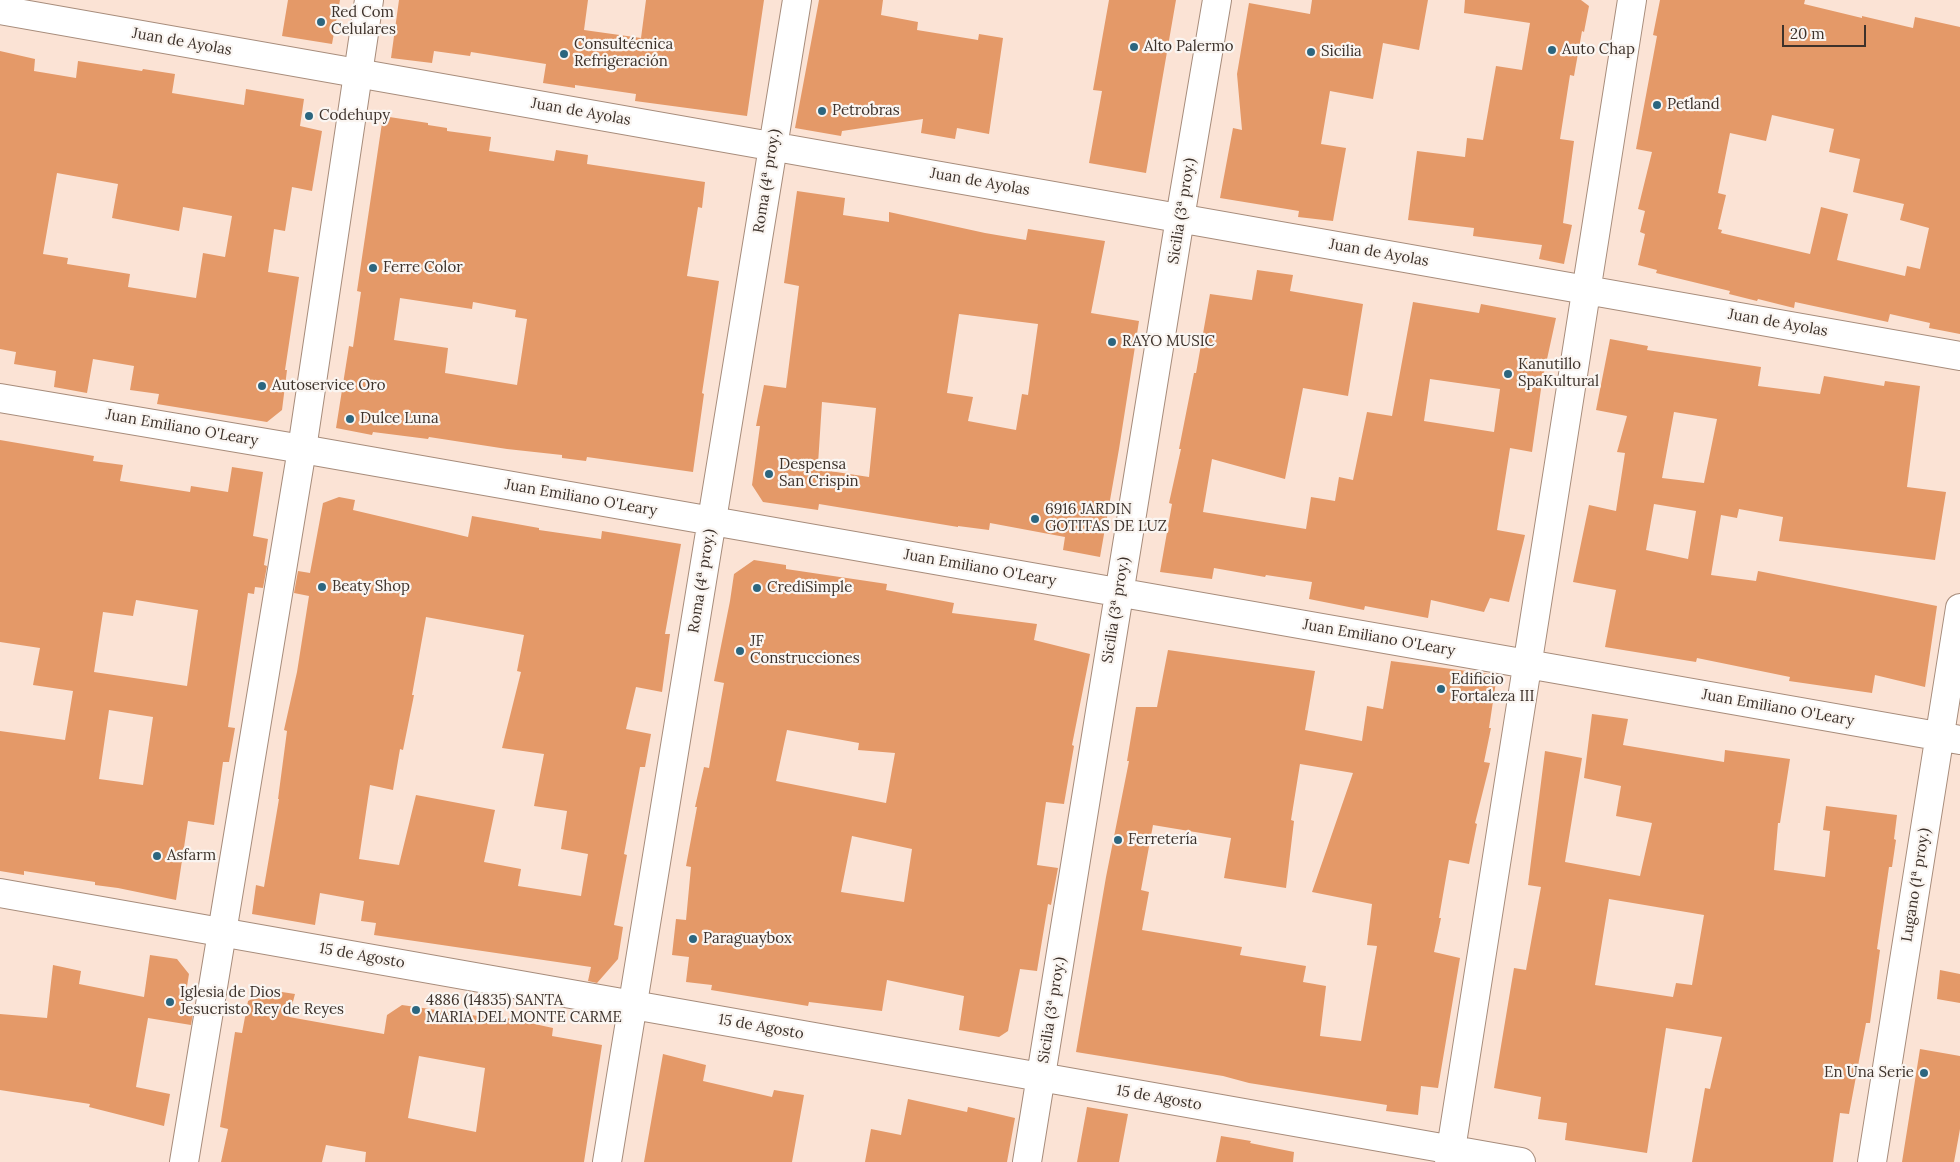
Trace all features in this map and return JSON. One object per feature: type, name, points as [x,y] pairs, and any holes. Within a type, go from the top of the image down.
[{"type":"street","points":[[184,1162],[302,449],[369,0]]},
{"type":"street","name":"Roma (4ª proy.)","points":[[607,1162],[797,0]]},
{"type":"street","name":"Sicilia (3ª proy.)","points":[[1027,1162],[1217,0]]},
{"type":"street","points":[[1450,1156],[1632,0]]},
{"type":"street","name":"Juan de Ayolas","points":[[0,10],[1960,356]]},
{"type":"street","name":"Juan Emiliano O'Leary","points":[[0,398],[302,449],[1950,738]]},
{"type":"street","name":"Lugano (1ª proy.)","points":[[1872,1162],[1950,738],[1960,608]]},
{"type":"street","name":"15 de Agosto","points":[[0,893],[1041,1077],[1450,1156],[1521,1162]]},
{"type":"building","points":[[288,0],[340,0],[332,44],[282,36]]},
{"type":"building","points":[[399,0],[588,0],[584,30],[641,38],[646,0],[764,0],[747,116],[635,101],[636,94],[575,85],[575,88],[543,83],[546,64],[471,52],[470,56],[434,51],[432,63],[391,58]]},
{"type":"building","points":[[819,0],[883,0],[881,15],[918,22],[917,30],[978,40],[979,34],[1003,38],[989,134],[957,128],[955,139],[921,133],[923,119],[842,131],[841,136],[795,128]]},
{"type":"building","name":"Alto Palermo","points":[[1109,0],[1176,0],[1146,173],[1089,163],[1102,91],[1093,90]]},
{"type":"building","points":[[1312,0],[1428,0],[1419,50],[1383,43],[1373,99],[1330,91],[1321,144],[1346,148],[1333,221],[1298,217],[1299,211],[1220,198],[1233,128],[1242,130],[1237,74],[1249,3],[1310,14]]},
{"type":"building","points":[[1465,0],[1581,0],[1589,6],[1584,32],[1582,31],[1574,76],[1570,75],[1560,139],[1574,141],[1563,223],[1572,225],[1564,264],[1539,259],[1542,245],[1473,236],[1474,228],[1408,220],[1417,151],[1465,157],[1467,138],[1483,140],[1496,66],[1522,70],[1530,23],[1464,13]]},
{"type":"building","points":[[1660,0],[1805,0],[1804,4],[1913,28],[1915,17],[1960,27],[1960,334],[1929,328],[1930,323],[1890,314],[1888,322],[1795,302],[1794,308],[1758,299],[1757,301],[1729,294],[1730,291],[1656,273],[1657,270],[1638,265],[1645,234],[1640,232],[1645,211],[1638,209],[1652,152],[1636,149],[1657,36],[1653,35]],"holes":[[[1772,115],[1834,129],[1829,152],[1860,159],[1853,192],[1904,204],[1900,220],[1929,228],[1920,269],[1907,266],[1905,276],[1837,260],[1848,214],[1821,207],[1810,254],[1721,233],[1722,230],[1718,229],[1726,195],[1718,193],[1730,133],[1766,141]]]},
{"type":"building","points":[[0,51],[35,59],[34,71],[76,78],[78,61],[175,74],[172,93],[244,105],[246,89],[304,99],[300,126],[322,131],[312,191],[292,187],[285,231],[274,229],[268,272],[299,277],[285,370],[287,370],[282,410],[267,422],[157,404],[159,394],[130,390],[134,366],[93,359],[87,393],[54,387],[56,371],[14,364],[16,352],[0,349]],"holes":[[[57,173],[118,184],[112,218],[179,231],[183,207],[232,216],[225,257],[203,253],[196,298],[128,287],[130,274],[67,264],[68,258],[43,254]]]},
{"type":"building","points":[[383,116],[428,123],[428,125],[447,128],[447,131],[491,137],[489,151],[554,161],[556,150],[588,155],[587,164],[705,182],[702,208],[698,207],[687,276],[719,281],[702,393],[704,394],[693,472],[587,457],[586,461],[562,458],[562,455],[429,437],[428,439],[373,432],[372,435],[336,428],[349,346],[353,347],[361,292],[357,291]],"holes":[[[400,298],[472,309],[473,302],[516,310],[515,317],[527,319],[517,385],[445,373],[448,348],[394,340]]]},
{"type":"building","points":[[797,191],[845,198],[843,215],[889,222],[889,212],[1026,240],[1028,229],[1105,241],[1091,313],[1139,321],[1100,557],[1063,550],[1065,537],[990,523],[989,530],[958,527],[819,504],[818,510],[763,502],[752,485],[760,426],[756,426],[764,385],[786,388],[799,286],[784,283]],"holes":[[[959,314],[1038,324],[1028,395],[1022,394],[1016,430],[968,421],[973,397],[947,393]],[[822,402],[876,408],[869,477],[823,470],[824,465],[818,464]]]},
{"type":"building","points":[[1257,270],[1293,275],[1290,291],[1363,304],[1348,396],[1303,388],[1285,479],[1212,459],[1203,512],[1306,529],[1311,497],[1335,501],[1339,477],[1353,480],[1367,412],[1392,416],[1413,302],[1479,313],[1481,304],[1556,318],[1542,382],[1532,452],[1510,448],[1497,530],[1525,535],[1509,602],[1490,598],[1484,612],[1431,600],[1428,618],[1365,606],[1364,610],[1309,599],[1312,582],[1266,575],[1265,577],[1214,568],[1212,579],[1160,572],[1172,504],[1169,503],[1210,294],[1252,300]],"holes":[[[1430,379],[1500,389],[1494,432],[1424,421]]]},
{"type":"building","points":[[1610,339],[1648,346],[1647,350],[1761,367],[1758,386],[1820,394],[1824,376],[1884,386],[1885,381],[1920,386],[1907,487],[1946,492],[1935,560],[1779,541],[1783,517],[1739,509],[1737,518],[1721,515],[1711,575],[1756,581],[1758,571],[1937,606],[1925,687],[1875,675],[1872,693],[1789,681],[1790,677],[1697,658],[1696,662],[1605,647],[1616,590],[1573,582],[1589,505],[1616,511],[1625,453],[1617,452],[1627,416],[1596,410]],"holes":[[[1674,412],[1717,419],[1704,483],[1662,478]],[[1654,504],[1696,511],[1688,559],[1646,550]]]},
{"type":"building","points":[[0,440],[94,456],[93,461],[123,465],[120,481],[190,492],[191,486],[228,492],[232,467],[263,472],[253,536],[268,539],[264,565],[267,566],[263,588],[255,587],[254,594],[248,593],[228,727],[235,728],[229,762],[223,762],[214,825],[188,821],[176,900],[95,885],[95,882],[24,871],[24,875],[0,871],[0,731],[65,740],[73,691],[33,685],[40,648],[0,642]],"holes":[[[136,600],[198,610],[187,686],[94,672],[103,612],[133,616]],[[109,710],[153,717],[143,785],[99,779]]]},
{"type":"building","points":[[339,497],[355,500],[353,510],[468,537],[472,516],[539,528],[539,530],[601,539],[602,531],[681,544],[665,634],[670,634],[662,692],[636,687],[626,729],[651,734],[645,767],[640,767],[624,854],[627,855],[614,925],[623,927],[618,959],[597,983],[588,981],[591,967],[374,935],[376,923],[361,921],[364,901],[320,893],[315,925],[252,914],[256,885],[264,887],[279,799],[287,731],[284,730],[297,672],[309,596],[294,593],[298,571],[310,573],[323,503]],"holes":[[[426,617],[524,635],[517,671],[521,672],[502,748],[544,754],[534,806],[567,811],[561,849],[588,854],[581,896],[518,886],[521,869],[484,862],[495,810],[416,795],[399,865],[359,859],[370,785],[393,790],[400,749],[403,750],[414,695],[412,695]]]},
{"type":"building","points":[[754,560],[786,565],[786,569],[887,584],[886,590],[954,603],[952,613],[1037,624],[1034,640],[1090,654],[1072,745],[1074,746],[1064,804],[1046,802],[1037,865],[1058,868],[1051,905],[1048,904],[1037,971],[1020,969],[1008,1031],[999,1037],[959,1030],[964,996],[887,980],[882,1011],[809,1002],[808,1006],[711,990],[712,985],[686,982],[689,957],[672,955],[676,919],[686,920],[691,867],[686,866],[697,807],[695,807],[704,767],[709,768],[724,683],[714,681],[734,574]],"holes":[[[787,730],[859,743],[858,750],[895,753],[886,803],[776,781]],[[852,836],[912,849],[904,902],[841,892]]]},
{"type":"building","points":[[1168,650],[1315,671],[1305,730],[1362,741],[1367,706],[1383,709],[1391,661],[1497,675],[1489,728],[1491,728],[1484,762],[1490,763],[1475,823],[1477,824],[1469,864],[1449,860],[1434,952],[1460,958],[1438,1088],[1421,1086],[1418,1115],[1386,1111],[1387,1105],[1076,1052],[1106,877],[1129,761],[1127,761],[1136,707],[1157,707]],"holes":[[[1300,764],[1353,773],[1312,892],[1372,904],[1367,945],[1377,946],[1361,1041],[1320,1036],[1326,986],[1303,982],[1306,966],[1240,955],[1242,947],[1142,930],[1149,892],[1141,890],[1153,825],[1231,838],[1224,878],[1286,888],[1294,821],[1291,820]]]},
{"type":"building","points":[[1592,714],[1628,719],[1623,745],[1724,762],[1725,750],[1790,759],[1780,823],[1778,823],[1774,870],[1825,877],[1830,831],[1823,830],[1826,806],[1897,815],[1892,867],[1889,867],[1877,949],[1880,950],[1870,1023],[1866,1023],[1849,1114],[1840,1113],[1833,1162],[1692,1162],[1705,1088],[1710,1089],[1722,1037],[1666,1028],[1647,1153],[1565,1140],[1567,1123],[1538,1119],[1541,1097],[1494,1088],[1514,968],[1526,970],[1541,887],[1528,885],[1545,751],[1582,758],[1565,862],[1640,876],[1652,823],[1616,816],[1621,786],[1584,778]],"holes":[[[1609,899],[1704,915],[1692,985],[1676,983],[1673,997],[1595,985]]]},
{"type":"building","points":[[150,955],[177,959],[189,974],[184,1005],[194,1007],[191,1025],[148,1018],[136,1087],[170,1094],[164,1126],[89,1107],[90,1104],[0,1090],[0,1014],[47,1018],[53,965],[81,971],[79,984],[144,997]]},
{"type":"building","points":[[1940,970],[1960,974],[1960,1003],[1937,999]]},
{"type":"building","points":[[269,990],[295,994],[289,1017],[384,1034],[387,1015],[402,1005],[492,1018],[493,1015],[553,1028],[552,1036],[602,1045],[584,1162],[365,1162],[366,1152],[326,1145],[322,1162],[221,1162],[228,1129],[220,1127],[235,1032],[242,1033],[248,1001]],"holes":[[[419,1056],[485,1068],[476,1132],[408,1118]]]},
{"type":"building","points":[[1920,1049],[1960,1056],[1960,1129],[1954,1162],[1902,1162]]},
{"type":"building","points":[[663,1054],[706,1065],[703,1081],[772,1097],[774,1090],[804,1095],[792,1162],[644,1162]]},
{"type":"building","points":[[908,1099],[967,1112],[968,1107],[1015,1118],[1007,1162],[865,1162],[871,1129],[901,1135]]},
{"type":"building","points":[[1087,1107],[1128,1114],[1119,1162],[1077,1162]]},
{"type":"building","points":[[1221,1136],[1251,1141],[1250,1143],[1294,1152],[1293,1162],[1216,1162]]},
{"type":"place","name":"Red Com Celulares","points":[[321,22]]},
{"type":"place","name":"Alto Palermo","points":[[1134,47]]},
{"type":"place","name":"Auto Chap","points":[[1552,50]]},
{"type":"place","name":"Sicilia","points":[[1311,52]]},
{"type":"place","name":"Consultécnica Refrigeración","points":[[564,54]]},
{"type":"place","name":"Petland","points":[[1657,105]]},
{"type":"place","name":"Petrobras","points":[[822,111]]},
{"type":"place","name":"Codehupy","points":[[309,116]]},
{"type":"place","name":"Ferre Color","points":[[373,268]]},
{"type":"place","name":"RAYO MUSIC","points":[[1112,342]]},
{"type":"place","name":"Kanutillo SpaKultural","points":[[1508,374]]},
{"type":"place","name":"Autoservice Oro","points":[[262,386]]},
{"type":"place","name":"Dulce Luna","points":[[350,419]]},
{"type":"place","name":"Despensa San Crispin","points":[[769,474]]},
{"type":"place","name":"6916 JARDIN GOTITAS DE LUZ","points":[[1035,519]]},
{"type":"place","name":"Beaty Shop","points":[[322,587]]},
{"type":"place","name":"CrediSimple","points":[[757,588]]},
{"type":"place","name":"JF Construcciones","points":[[740,651]]},
{"type":"place","name":"Edificio Fortaleza III","points":[[1441,689]]},
{"type":"place","name":"Ferretería","points":[[1118,840]]},
{"type":"place","name":"Asfarm","points":[[157,856]]},
{"type":"place","name":"Paraguaybox","points":[[693,939]]},
{"type":"place","name":"Iglesia de Dios Jesucristo Rey de Reyes","points":[[170,1002]]},
{"type":"place","name":"4886 (14835) SANTA MARIA DEL MONTE CARME","points":[[416,1010]]},
{"type":"place","name":"En Una Serie","points":[[1924,1073]]}]
